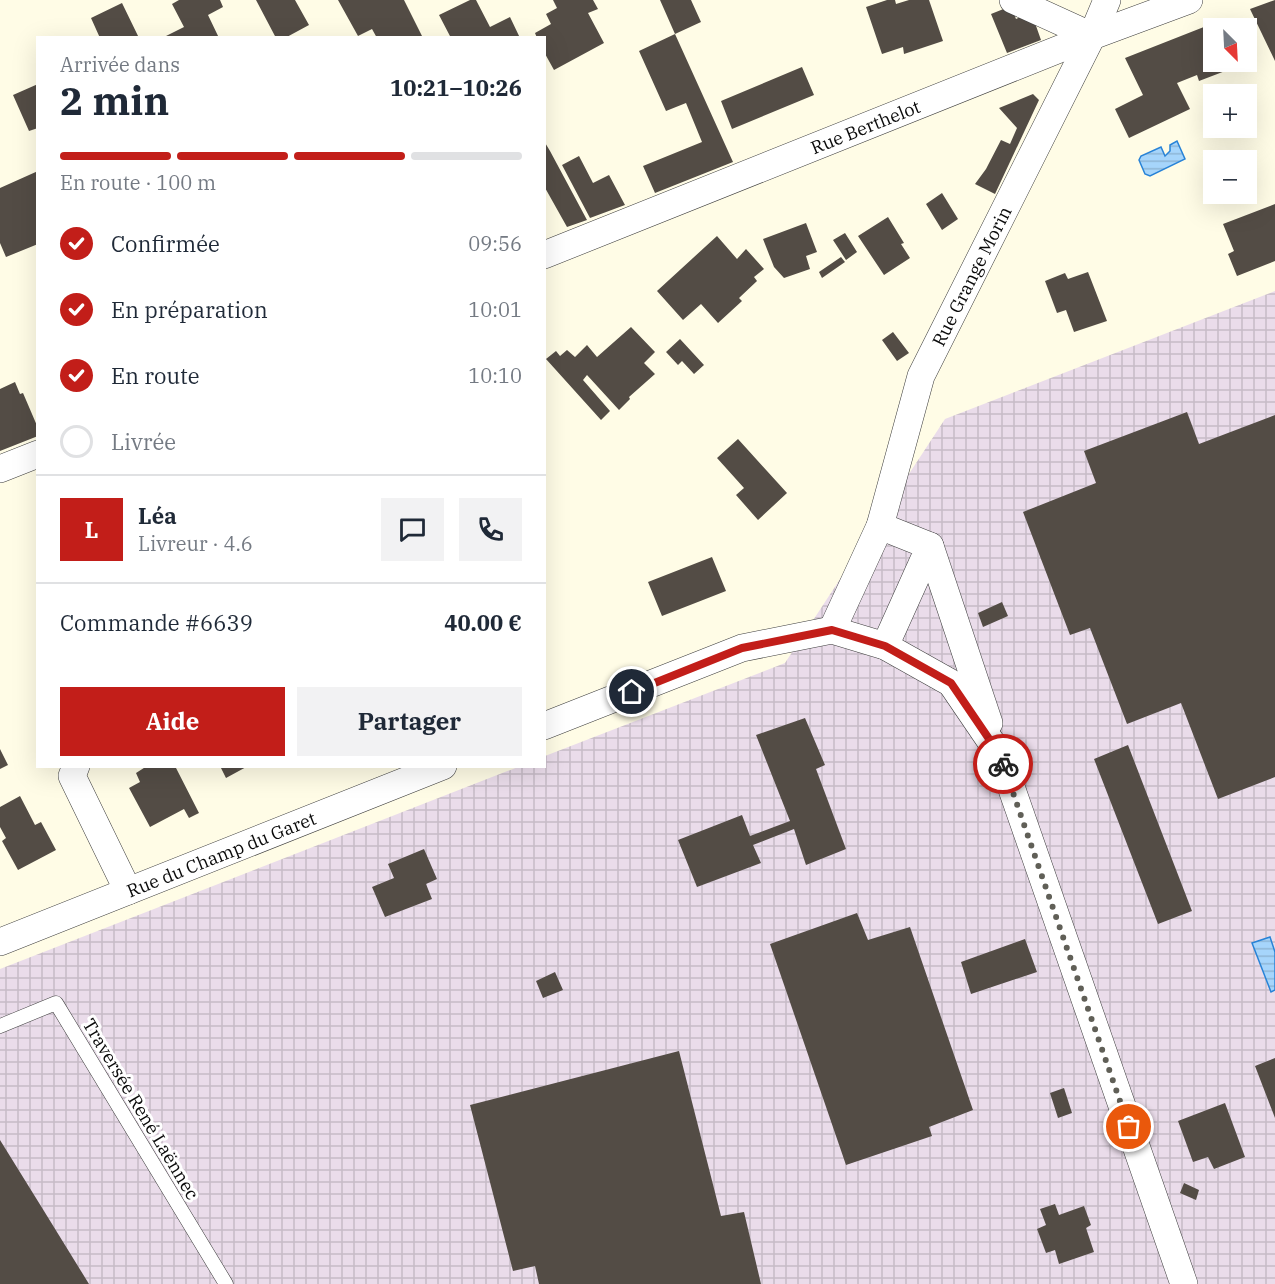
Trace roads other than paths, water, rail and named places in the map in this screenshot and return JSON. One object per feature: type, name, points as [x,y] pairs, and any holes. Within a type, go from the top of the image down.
[{"type":"street","points":[[1013,0],[1092,36]]},
{"type":"street","name":"Rue Grange Morin","points":[[832,630],[880,526],[921,376],[1092,36],[1107,0]]},
{"type":"street","name":"Rue Berthelot","points":[[546,254],[1092,36],[1189,0]]},
{"type":"street","points":[[0,469],[36,455]]},
{"type":"street","points":[[880,526],[930,546],[1000,755],[1184,1284]]},
{"type":"street","points":[[885,646],[930,546]]},
{"type":"street","points":[[546,725],[742,648],[832,630],[885,646],[951,683],[1000,755]]},
{"type":"street","points":[[75,768],[72,776],[128,891]]},
{"type":"street","name":"Rue du Champ du Garet","points":[[0,942],[438,768]]},
{"type":"lane","name":"Traversée René Laënnec","points":[[0,1026],[56,1003],[226,1284]]},
{"type":"water","points":[[1177,141],[1185,159],[1150,176],[1145,174],[1139,160],[1141,156],[1161,147],[1165,156],[1170,151],[1170,145]]},
{"type":"water","points":[[1270,937],[1275,952],[1275,990],[1271,992],[1252,943]]}]
